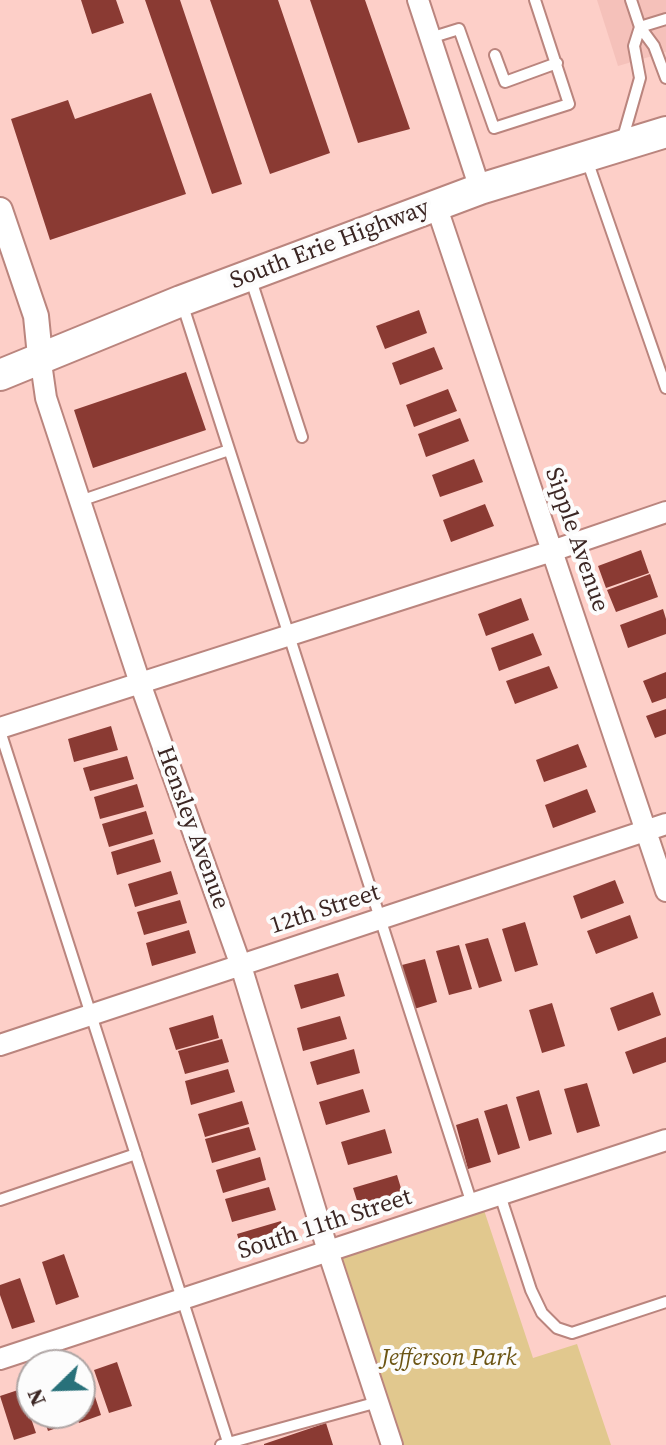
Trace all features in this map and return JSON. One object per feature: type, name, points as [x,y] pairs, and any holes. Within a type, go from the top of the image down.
[{"type":"main road","name":"South Erie Highway","points":[[0,375],[40,356],[181,301],[436,205],[666,132]]},
{"type":"street","points":[[418,0],[480,189]]},
{"type":"street","name":"Sipple Avenue","points":[[436,205],[666,891]]},
{"type":"street","name":"Hensley Avenue","points":[[0,210],[36,316],[46,398],[140,683],[241,966],[328,1251],[392,1445]]},
{"type":"street","points":[[0,730],[666,512]]},
{"type":"street","name":"12th Street","points":[[0,1045],[666,824]]},
{"type":"street","name":"South 11th Street","points":[[0,1359],[666,1140]]},
{"type":"lane","points":[[430,38],[459,29],[494,128],[569,104],[535,0]]},
{"type":"lane","points":[[631,0],[640,27],[654,46],[666,78]]},
{"type":"lane","points":[[640,27],[666,19]]},
{"type":"lane","points":[[621,146],[640,78],[634,46],[640,27]]},
{"type":"lane","points":[[495,55],[505,82],[557,63]]},
{"type":"lane","points":[[586,157],[666,388]]},
{"type":"lane","points":[[249,275],[302,437]]},
{"type":"lane","points":[[181,301],[472,1204]]},
{"type":"lane","points":[[80,501],[229,450]]},
{"type":"lane","points":[[0,730],[182,1299],[224,1444],[378,1402]]},
{"type":"lane","points":[[0,1200],[136,1154]]},
{"type":"lane","points":[[500,1195],[531,1290],[542,1313],[557,1328],[572,1333],[666,1302]]},
{"type":"shaded area","points":[[597,0],[666,0],[666,52],[618,66]]},
{"type":"green space","name":"Jefferson Park","points":[[481,1201],[533,1358],[577,1344],[611,1445],[392,1445],[328,1251]]},
{"type":"building","points":[[81,0],[116,0],[124,23],[92,34]]},
{"type":"building","points":[[145,0],[180,0],[242,184],[212,194]]},
{"type":"building","points":[[210,0],[278,0],[330,153],[270,174]]},
{"type":"building","points":[[310,0],[365,0],[410,129],[358,143]]},
{"type":"building","points":[[151,93],[186,194],[50,240],[11,119],[68,100],[75,119]]},
{"type":"building","points":[[419,310],[427,333],[385,349],[376,326]]},
{"type":"building","points":[[434,347],[443,369],[400,385],[392,363]]},
{"type":"building","points":[[186,372],[206,430],[93,468],[74,410]]},
{"type":"building","points":[[448,389],[457,411],[414,427],[406,405]]},
{"type":"building","points":[[460,418],[469,441],[426,457],[418,434]]},
{"type":"building","points":[[474,459],[483,482],[440,497],[432,475]]},
{"type":"building","points":[[485,504],[494,526],[451,542],[443,520]]},
{"type":"building","points":[[641,550],[649,573],[606,588],[598,566]]},
{"type":"building","points":[[650,574],[658,597],[616,612],[607,590]]},
{"type":"building","points":[[521,598],[529,620],[486,636],[478,614]]},
{"type":"building","points":[[663,609],[666,634],[628,648],[620,625]]},
{"type":"building","points":[[533,633],[542,655],[499,671],[491,648]]},
{"type":"building","points":[[549,666],[558,688],[515,704],[506,681]]},
{"type":"building","points":[[666,672],[666,698],[652,703],[643,681]]},
{"type":"building","points":[[666,709],[666,734],[655,738],[646,716]]},
{"type":"building","points":[[111,726],[118,750],[74,762],[68,739]]},
{"type":"building","points":[[578,744],[587,767],[544,782],[536,760]]},
{"type":"building","points":[[127,756],[134,779],[90,791],[83,768]]},
{"type":"building","points":[[137,784],[144,807],[100,819],[94,797]]},
{"type":"building","points":[[587,789],[596,812],[553,828],[545,805]]},
{"type":"building","points":[[146,811],[153,834],[109,847],[102,824]]},
{"type":"building","points":[[154,839],[161,862],[117,875],[111,852]]},
{"type":"building","points":[[171,871],[178,894],[135,907],[128,884]]},
{"type":"building","points":[[615,880],[624,903],[581,919],[573,896]]},
{"type":"building","points":[[180,900],[187,923],[144,935],[137,912]]},
{"type":"building","points":[[630,915],[638,938],[596,954],[587,931]]},
{"type":"building","points":[[525,922],[538,965],[515,972],[502,929]]},
{"type":"building","points":[[189,930],[196,953],[152,966],[146,943]]},
{"type":"building","points":[[488,938],[502,981],[479,988],[465,944]]},
{"type":"building","points":[[459,945],[472,989],[449,995],[436,951]]},
{"type":"building","points":[[425,959],[437,1002],[414,1009],[402,965]]},
{"type":"building","points":[[338,973],[345,996],[301,1009],[294,985]]},
{"type":"building","points":[[653,992],[661,1015],[618,1031],[610,1008]]},
{"type":"building","points":[[552,1003],[565,1046],[542,1053],[529,1010]]},
{"type":"building","points":[[213,1015],[219,1038],[176,1050],[169,1028]]},
{"type":"building","points":[[340,1016],[347,1039],[303,1051],[297,1028]]},
{"type":"building","points":[[666,1037],[666,1062],[633,1074],[625,1052]]},
{"type":"building","points":[[222,1039],[229,1062],[185,1074],[178,1051]]},
{"type":"building","points":[[354,1049],[360,1073],[317,1085],[310,1062]]},
{"type":"building","points":[[228,1069],[235,1092],[191,1105],[185,1081]]},
{"type":"building","points":[[587,1083],[600,1126],[577,1133],[564,1089]]},
{"type":"building","points":[[363,1089],[370,1112],[326,1125],[319,1102]]},
{"type":"building","points":[[539,1090],[552,1134],[529,1141],[516,1097]]},
{"type":"building","points":[[242,1101],[249,1124],[205,1137],[198,1114]]},
{"type":"building","points":[[507,1104],[520,1148],[498,1155],[484,1111]]},
{"type":"building","points":[[478,1118],[491,1162],[468,1169],[456,1125]]},
{"type":"building","points":[[249,1127],[256,1150],[212,1163],[205,1139]]},
{"type":"building","points":[[385,1129],[392,1153],[348,1165],[341,1142]]},
{"type":"building","points":[[260,1157],[266,1180],[223,1193],[216,1170]]},
{"type":"building","points":[[397,1175],[404,1198],[360,1210],[353,1188]]},
{"type":"building","points":[[269,1187],[276,1210],[232,1222],[225,1199]]},
{"type":"building","points":[[281,1221],[288,1244],[244,1257],[237,1234]]},
{"type":"building","points":[[64,1254],[79,1297],[56,1305],[42,1262]]},
{"type":"building","points":[[20,1278],[35,1322],[12,1329],[0,1295],[0,1285]]},
{"type":"building","points":[[117,1362],[132,1406],[109,1413],[96,1369]]},
{"type":"building","points":[[16,1391],[16,1429],[35,1429],[36,1433],[14,1440],[0,1396]]},
{"type":"building","points":[[96,1400],[101,1415],[96,1417]]},
{"type":"building","points":[[326,1423],[333,1445],[264,1445],[264,1444]]}]
